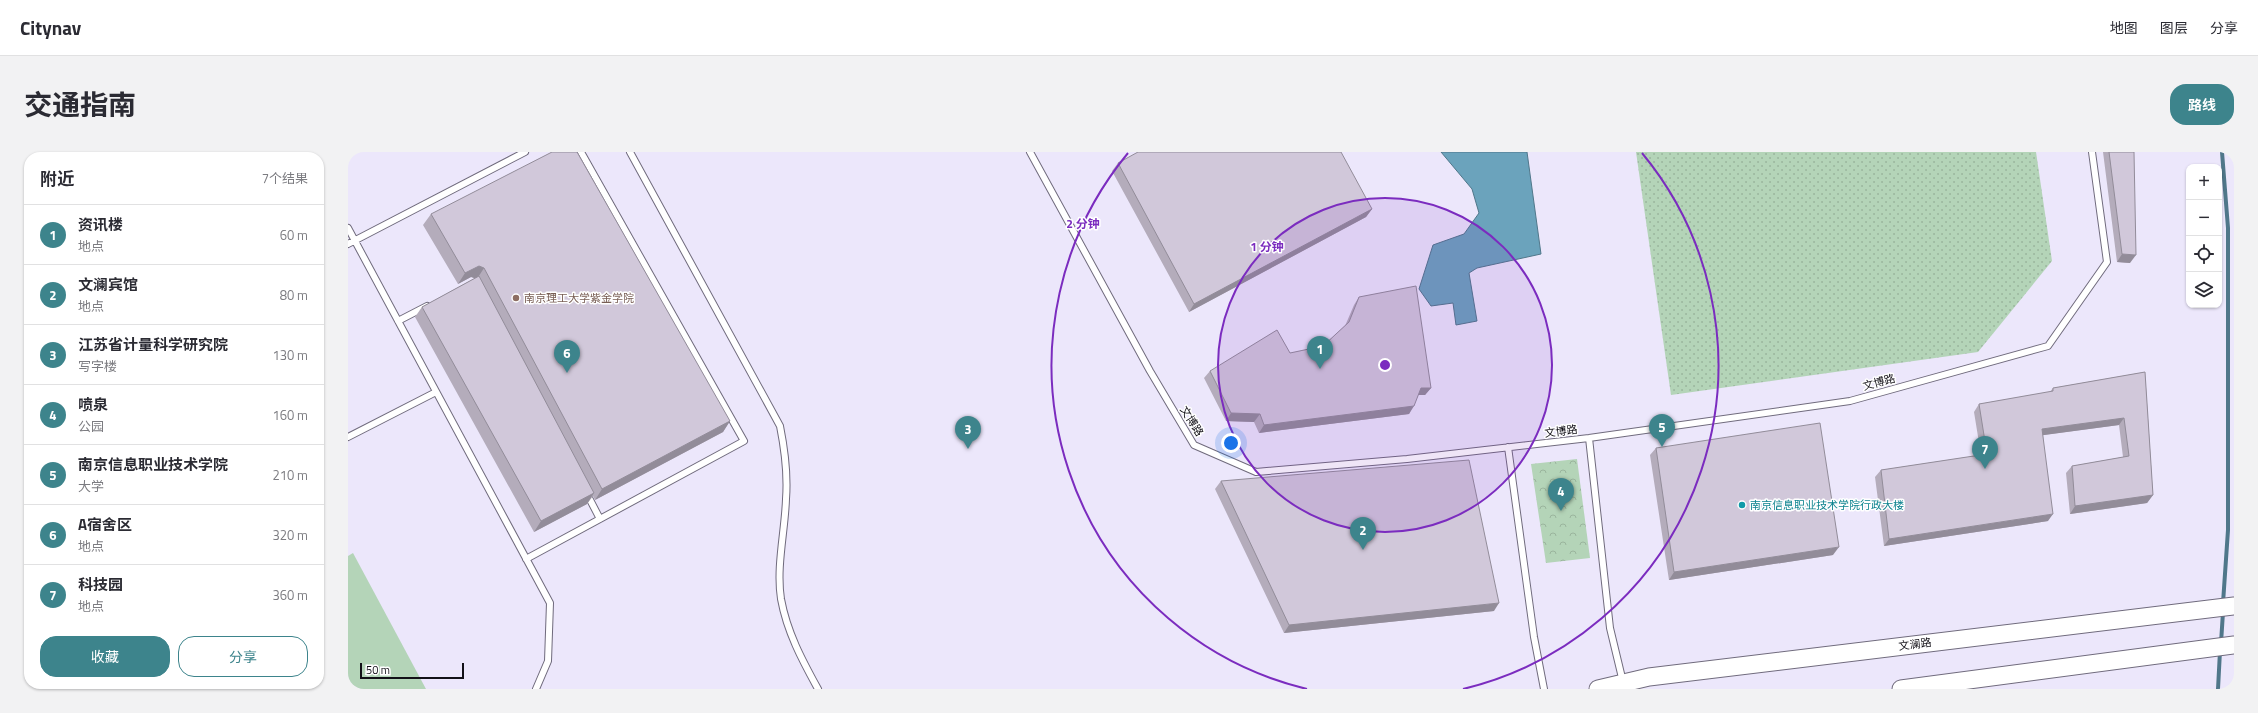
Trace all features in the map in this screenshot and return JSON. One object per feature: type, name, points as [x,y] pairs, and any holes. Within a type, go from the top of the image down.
[{"type":"main road","name":"文澜路","points":[[1598,689],[1624,686],[1649,677],[2234,606]]},
{"type":"main road","points":[[1901,689],[2234,645]]},
{"type":"lane","points":[[348,244],[525,152]]},
{"type":"lane","points":[[526,559],[744,441],[582,152]]},
{"type":"lane","points":[[630,152],[780,426],[787,463],[781,564],[781,598],[788,627],[818,689]]},
{"type":"lane","name":"文博路","points":[[1030,152],[1150,371],[1194,445],[1256,472],[1407,460],[1589,438],[1850,400],[2048,346],[2108,262],[2092,152]]},
{"type":"lane","points":[[348,228],[550,603],[548,661],[536,689]]},
{"type":"lane","points":[[398,321],[433,302]]},
{"type":"lane","points":[[348,437],[436,392]]},
{"type":"lane","points":[[1589,438],[1610,628],[1624,686]]},
{"type":"lane","points":[[1508,447],[1534,637],[1544,689]]},
{"type":"lane","points":[[585,491],[600,519]]},
{"type":"green space","points":[[1636,152],[2036,152],[2052,261],[1978,352],[1671,395]]},
{"type":"green space","points":[[1577,459],[1590,558],[1546,563],[1531,464]]},
{"type":"green space","points":[[353,553],[426,689],[348,689],[348,556]]},
{"type":"water","points":[[1441,152],[1527,152],[1541,254],[1477,268],[1469,273],[1477,321],[1456,325],[1453,303],[1431,306],[1419,289],[1433,245],[1464,234],[1479,213],[1472,189]]},
{"type":"building","points":[[552,152],[577,152],[730,421],[602,489],[484,268],[479,266],[465,273],[431,214]]},
{"type":"building","points":[[1138,152],[1341,152],[1372,209],[1194,304],[1118,163]]},
{"type":"building","points":[[2109,152],[2134,152],[2136,255],[2122,254]]},
{"type":"building","points":[[479,276],[594,493],[541,521],[422,307]]},
{"type":"building","points":[[1416,286],[1431,388],[1421,388],[1414,406],[1264,425],[1260,414],[1231,413],[1210,371],[1277,330],[1290,353],[1323,346],[1349,322],[1359,297]]},
{"type":"building","points":[[2145,372],[2153,495],[2075,506],[2072,466],[2129,456],[2124,418],[2042,429],[2053,514],[1889,539],[1881,470],[1987,454],[1979,404],[2053,391],[2053,388]]},
{"type":"building","name":"南京信息职业技术学院行政大楼","points":[[1820,423],[1839,547],[1674,572],[1656,448]]},
{"type":"building","points":[[1469,460],[1499,603],[1289,625],[1221,481]]},
{"type":"waterway","points":[[2222,152],[2228,228],[2228,530],[2223,603]]},
{"type":"waterway","points":[[2221,643],[2223,612]]},
{"type":"waterway","points":[[2218,689],[2220,651]]},
{"type":"place","name":"南京理工大学紫金学院","points":[[516,298]]},
{"type":"place","name":"资讯楼","points":[[1320,369]]},
{"type":"place","name":"A宿舍区","points":[[567,373]]},
{"type":"place","name":"南京信息职业技术学院","points":[[1662,447]]},
{"type":"place","name":"江苏省计量科学研究院","points":[[968,449]]},
{"type":"place","name":"科技园","points":[[1985,469]]},
{"type":"place","name":"南京信息职业技术学院行政大楼","points":[[1742,505]]},
{"type":"place","name":"喷泉","points":[[1561,511]]},
{"type":"place","name":"文澜宾馆","points":[[1363,550]]}]
